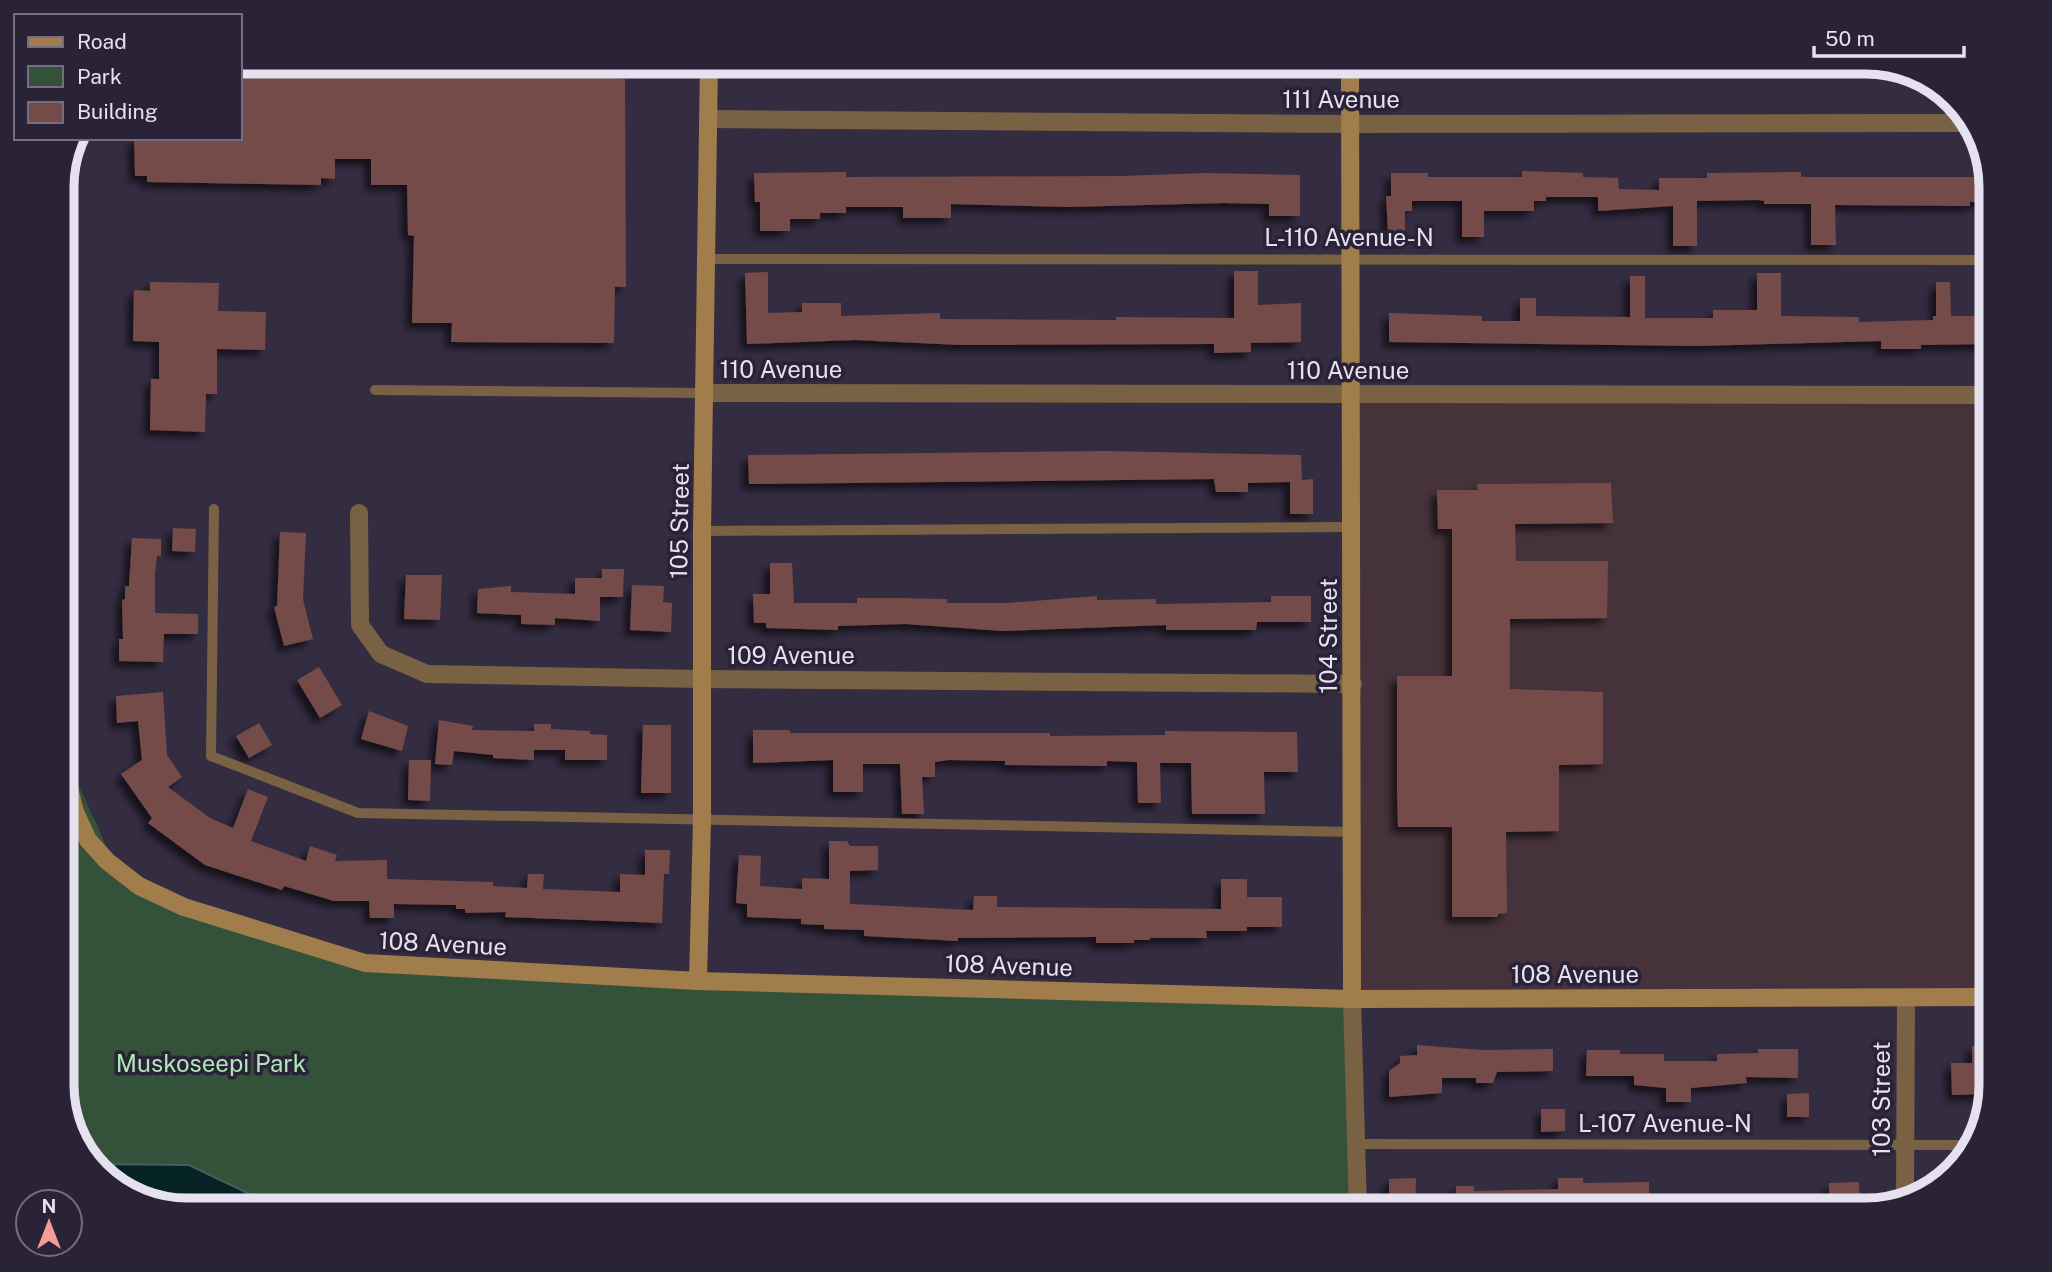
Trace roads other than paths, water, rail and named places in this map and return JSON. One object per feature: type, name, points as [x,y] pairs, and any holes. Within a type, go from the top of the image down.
[{"type":"street","name":"105 Street","points":[[698,981],[709,74]]},
{"type":"street","name":"104 Street","points":[[1350,74],[1352,999],[1357,1198]]},
{"type":"street","name":"111 Avenue","points":[[708,119],[1350,124],[1958,123]]},
{"type":"street","name":"110 Avenue","points":[[706,393],[1978,396]]},
{"type":"street","name":"109 Avenue","points":[[359,513],[360,625],[381,654],[426,674],[1353,684]]},
{"type":"street","name":"108 Avenue","points":[[74,808],[88,840],[107,861],[139,887],[184,907],[341,958],[394,965],[698,981],[1352,999],[1979,997]]},
{"type":"street","name":"103 Street","points":[[1905,1191],[1906,997]]},
{"type":"lane","name":"L-110 Avenue-N","points":[[708,259],[1978,260]]},
{"type":"lane","points":[[375,390],[706,393]]},
{"type":"lane","points":[[214,509],[211,755],[358,813],[1353,832]]},
{"type":"lane","points":[[702,531],[1352,527]]},
{"type":"lane","name":"L-107 Avenue-N","points":[[1356,1144],[1961,1145]]},
{"type":"park label","name":"Muskoseepi Park","points":[[211,1063]]}]
